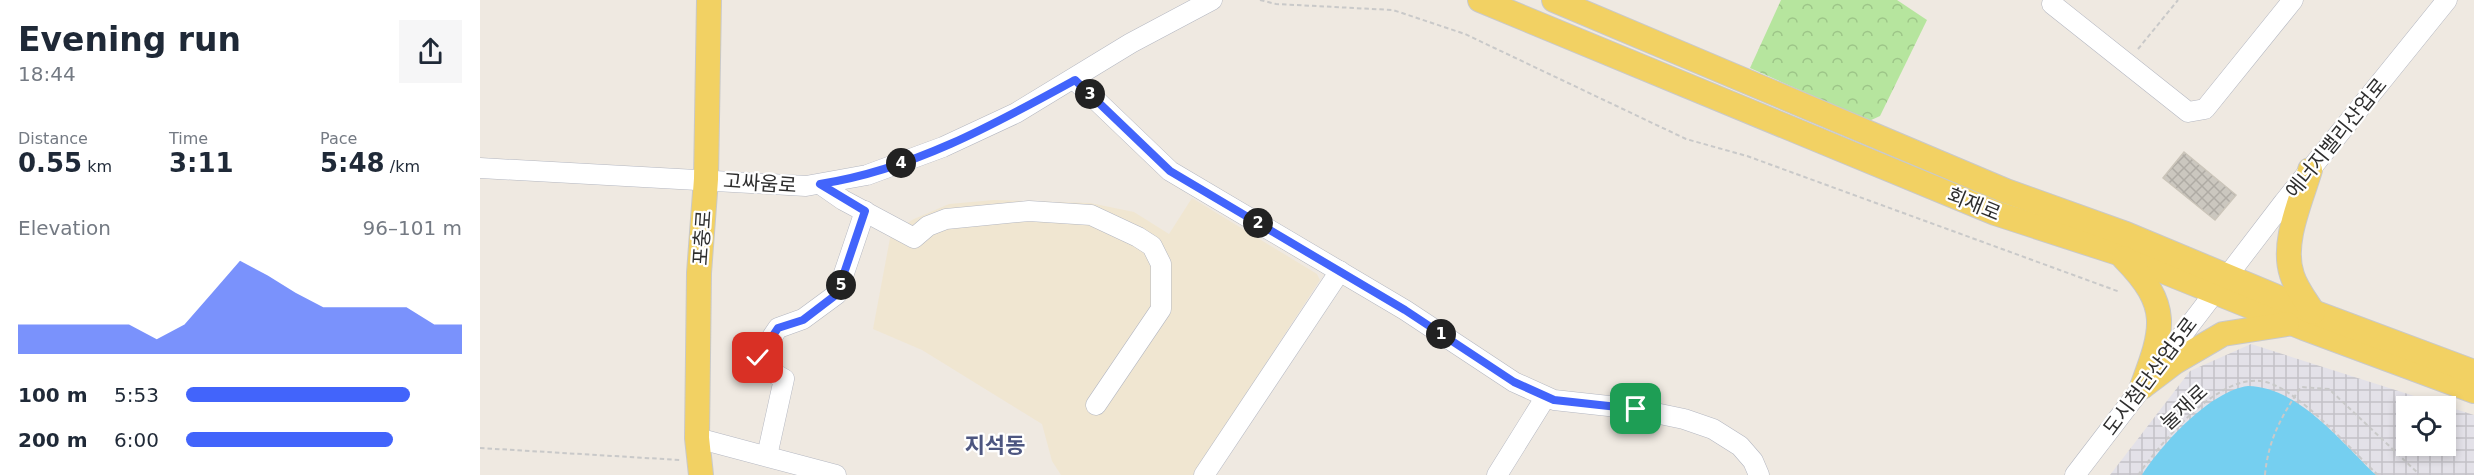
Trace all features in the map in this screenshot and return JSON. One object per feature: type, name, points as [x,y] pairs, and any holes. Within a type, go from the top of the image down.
[{"type":"main road","name":"포충로","points":[[699,458],[699,273],[706,179],[709,0]]},
{"type":"main road","name":"회재로","points":[[1479,0],[1995,213],[2220,285],[2474,391]]},
{"type":"main road","name":"회재로","points":[[1554,0],[2006,191],[2126,234],[2220,285]]},
{"type":"main road","points":[[2142,387],[2175,362],[2223,334],[2302,318],[2289,258],[2291,237],[2310,170]]},
{"type":"main road","points":[[2118,253],[2140,275],[2154,294],[2160,312],[2157,348],[2142,387]]},
{"type":"main road","name":"회재로","points":[[2302,318],[2474,372]]},
{"type":"street","name":"고싸움로","points":[[480,168],[806,186],[867,175],[925,154],[1016,113],[1075,80],[1131,43],[1212,0]]},
{"type":"street","points":[[2052,1],[2188,112],[2205,109],[2293,0]]},
{"type":"street","name":"에너지밸리산업로","points":[[2220,285],[2447,0]]},
{"type":"street","points":[[1075,80],[1170,171],[1405,310],[1514,382],[1545,398],[1656,412],[1713,429],[1740,446],[1753,461],[1759,475]]},
{"type":"street","points":[[820,184],[915,238],[928,226],[963,215],[1029,211],[1069,212],[1091,215],[1152,246],[1161,264],[1161,309],[1096,405]]},
{"type":"street","points":[[767,456],[784,379],[764,367],[758,358],[778,328],[803,320],[837,294],[865,211]]},
{"type":"street","points":[[1204,475],[1340,271]]},
{"type":"street","name":"도시첨단산업5로","points":[[2075,475],[2220,285]]},
{"type":"street","points":[[1497,475],[1545,398]]},
{"type":"street","points":[[699,458],[767,456],[836,475]]},
{"type":"path","points":[[1260,0],[1276,4],[1393,10],[1465,34],[1686,139],[1747,156],[2120,292]]},
{"type":"path","points":[[2128,62],[2178,0]]},
{"type":"path","name":"눌재로","points":[[2138,475],[2163,445],[2213,394],[2246,381],[2265,382],[2295,396],[2378,475]]},
{"type":"path","points":[[2265,475],[2267,456],[2278,421],[2301,387],[2329,388],[2420,475]]},
{"type":"path","points":[[480,448],[699,458]]},
{"type":"shaded area","points":[[1192,198],[1317,274],[1320,280],[1193,475],[1061,475],[1052,461],[1042,424],[922,350],[873,329],[891,233],[914,219],[949,204],[994,200],[1090,203],[1134,212],[1169,234]]},
{"type":"shaded area","points":[[2251,344],[2414,396],[2396,396],[2396,456],[2456,456],[2456,409],[2474,415],[2474,475],[2110,475],[2190,371]]},
{"type":"green space","points":[[1781,0],[1897,0],[1927,20],[1880,116],[1869,121],[1750,68]]},
{"type":"water","points":[[2248,386],[2267,389],[2302,406],[2318,418],[2376,475],[2142,475],[2174,435],[2203,408],[2233,390]]},
{"type":"building","points":[[2184,152],[2236,195],[2215,220],[2163,178]]},
{"type":"district","name":"지석동","points":[[995,445]]},
{"type":"route","points":[[758,358],[765,344],[778,328],[803,320],[837,294],[840,287],[865,211],[843,200],[820,184],[867,175],[943,147],[1016,113],[1075,80],[1170,171],[1405,310],[1531,392],[1554,400],[1611,404],[1636,409]]}]
